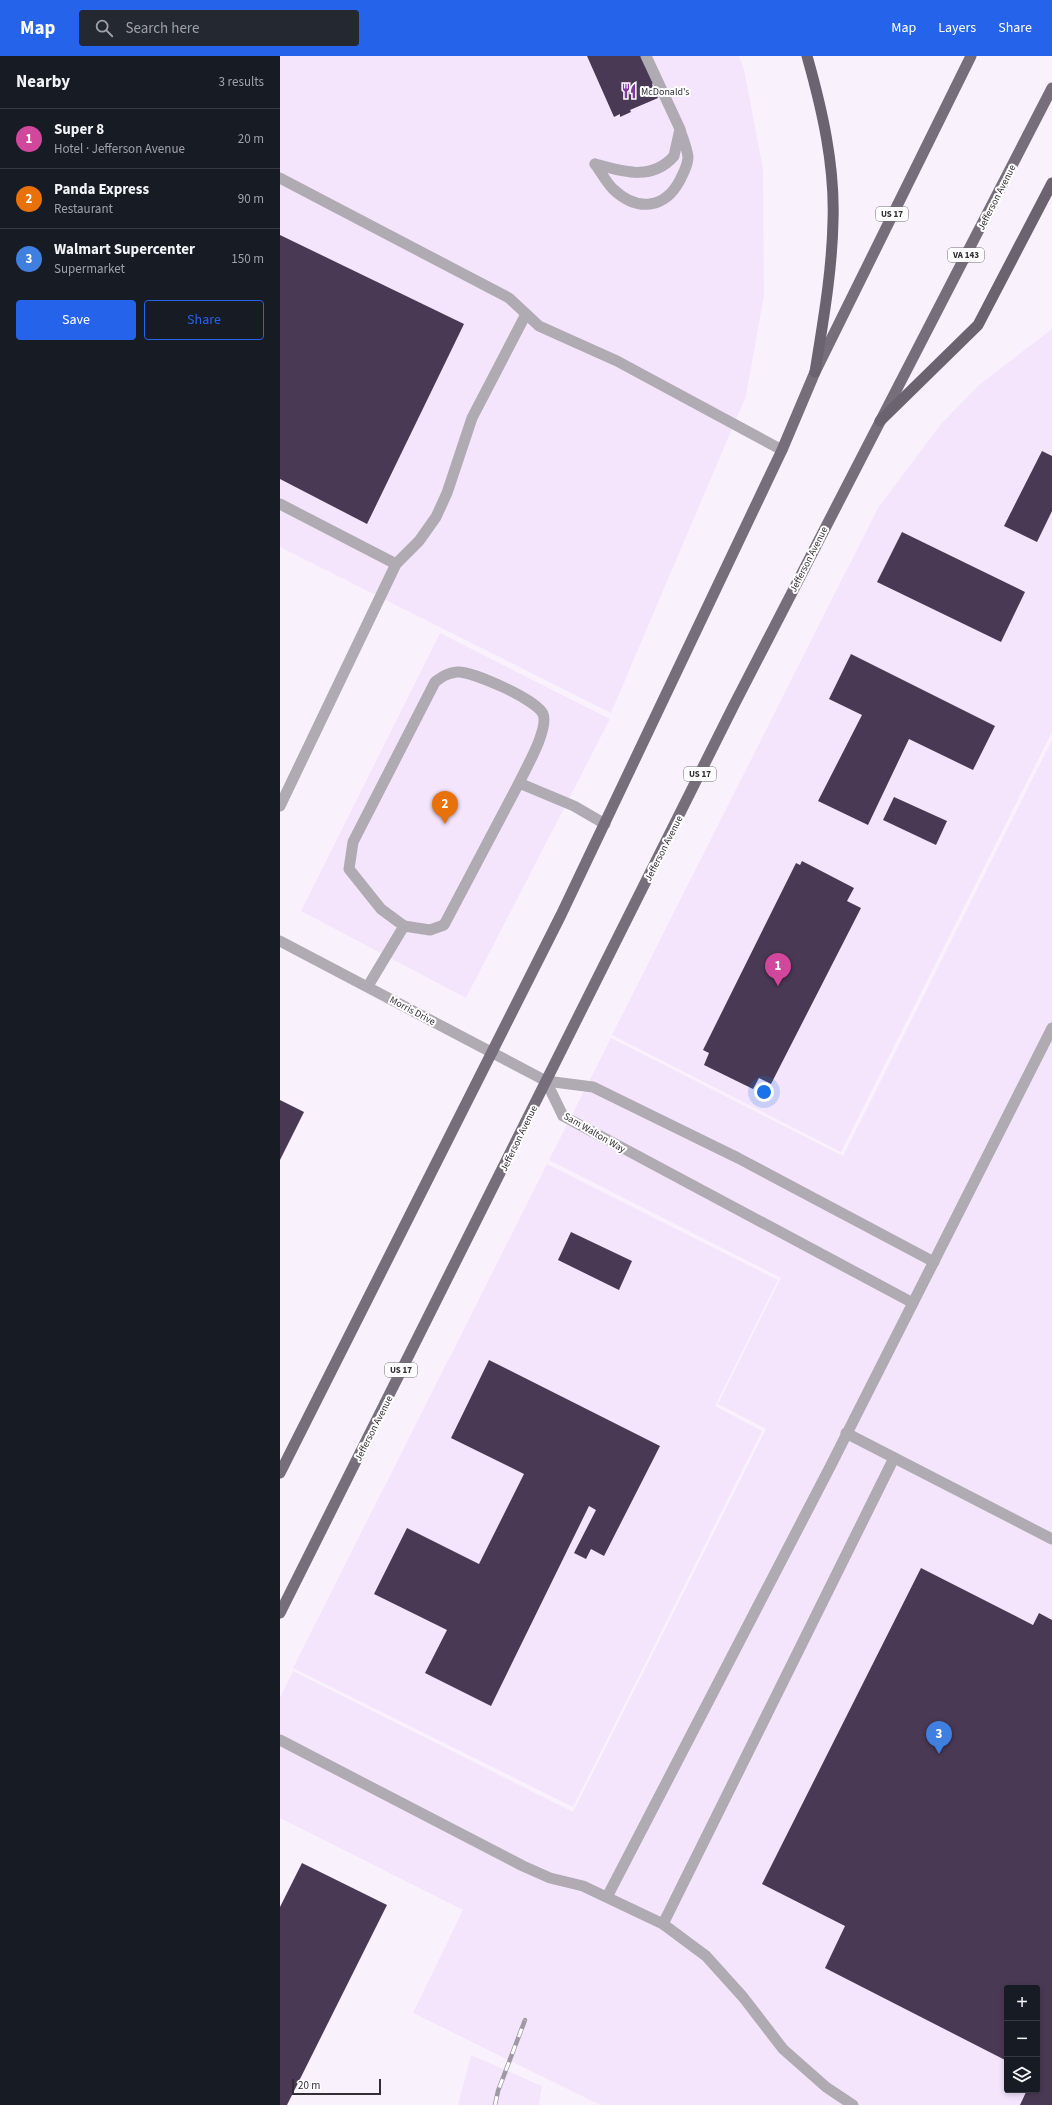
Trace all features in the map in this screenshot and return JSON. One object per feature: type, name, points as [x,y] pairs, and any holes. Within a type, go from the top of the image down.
[{"type":"highway","points":[[807,56],[820,102],[827,142],[834,219],[832,260],[815,372]]},
{"type":"highway","name":"US 17","points":[[880,421],[978,325],[1052,183]]},
{"type":"main road","name":"US 17","points":[[280,1473],[491,1051],[561,915],[782,450],[815,372],[971,56]]},
{"type":"main road","name":"Jefferson Avenue","points":[[280,1613],[734,705],[1052,88]]},
{"type":"street","points":[[646,56],[680,129],[688,157],[686,169],[675,191],[659,203],[644,205],[629,200],[613,189],[595,164],[627,173],[643,173],[657,169],[669,162],[674,156],[680,129]]},
{"type":"street","points":[[280,178],[509,298],[539,326],[617,361],[782,450]]},
{"type":"street","points":[[280,806],[396,564],[419,540],[436,516],[447,493],[472,418],[526,314]]},
{"type":"street","points":[[280,504],[396,564]]},
{"type":"street","points":[[458,672],[476,674],[536,704],[543,715],[544,728],[519,782],[444,925],[430,930],[404,926],[381,909],[349,869],[353,842],[435,682],[446,674],[458,672]]},
{"type":"street","points":[[519,782],[574,806],[605,824]]},
{"type":"street","points":[[368,986],[404,926]]},
{"type":"street","name":"Morris Drive","points":[[280,941],[546,1081]]},
{"type":"street","points":[[607,1897],[934,1262],[1052,1028]]},
{"type":"street","points":[[546,1081],[593,1087],[738,1158],[934,1262]]},
{"type":"street","name":"Sam Walton Way","points":[[546,1081],[563,1116],[913,1303]]},
{"type":"street","points":[[846,1433],[1052,1539]]},
{"type":"street","points":[[663,1924],[894,1458]]},
{"type":"street","points":[[280,1740],[530,1869],[550,1878],[583,1886],[663,1924],[706,1956],[743,1997],[783,2049],[826,2087],[853,2105]]},
{"type":"shaded area","points":[[280,56],[739,56],[744,69],[763,169],[764,295],[746,396],[611,713],[280,547]]},
{"type":"shaded area","points":[[1052,329],[1052,732],[841,1152],[612,1035],[878,508],[941,424],[979,385]]},
{"type":"shaded area","points":[[440,633],[610,719],[466,998],[301,911]]},
{"type":"shaded area","points":[[1052,740],[1052,2105],[600,2105],[413,2013],[463,1910],[280,1818],[280,1698],[293,1671],[573,1812],[766,1429],[718,1404],[781,1278],[549,1160],[611,1038],[843,1156]]},
{"type":"shaded area","points":[[547,1164],[778,1280],[715,1406],[762,1431],[573,1807],[293,1668]]},
{"type":"shaded area","points":[[471,2055],[542,2086],[539,2105],[458,2105]]},
{"type":"building","name":"McDonald's","points":[[587,56],[645,56],[656,81],[652,84],[658,98],[630,110],[631,112],[620,117],[620,114],[614,117]]},
{"type":"building","points":[[280,235],[464,324],[367,524],[280,479]]},
{"type":"building","points":[[1042,451],[1052,456],[1052,511],[1037,542],[1004,526]]},
{"type":"building","points":[[902,532],[1025,592],[1001,642],[877,582]]},
{"type":"building","points":[[851,654],[995,726],[973,770],[909,739],[868,825],[818,801],[862,715],[829,699]]},
{"type":"building","points":[[894,797],[947,821],[936,845],[883,820]]},
{"type":"building","points":[[802,861],[854,888],[847,901],[861,908],[771,1084],[759,1078],[753,1089],[704,1065],[709,1053],[703,1050],[796,863],[800,865]]},
{"type":"building","points":[[280,1100],[304,1112],[280,1160]]},
{"type":"building","points":[[571,1232],[632,1261],[619,1290],[558,1260]]},
{"type":"building","points":[[489,1360],[660,1446],[604,1556],[591,1549],[586,1559],[574,1553],[596,1510],[589,1506],[491,1706],[425,1673],[447,1630],[374,1594],[407,1528],[479,1564],[524,1474],[451,1438]]},
{"type":"building","points":[[921,1568],[1033,1625],[1039,1613],[1052,1620],[1052,2105],[1020,2105],[1026,2093],[1040,2093],[1040,1985],[1004,1985],[1004,2059],[825,1968],[845,1926],[762,1884]]},
{"type":"building","points":[[302,1863],[387,1905],[287,2105],[280,2105],[280,1907]]},
{"type":"railway","points":[[495,2105],[498,2091],[525,2020]]},
{"type":"place","name":"McDonald's","points":[[629,91]]},
{"type":"place","name":"Panda Express","points":[[445,824]]},
{"type":"place","name":"Super 8","points":[[778,986]]},
{"type":"place","name":"Walmart Supercenter","points":[[939,1754]]}]
